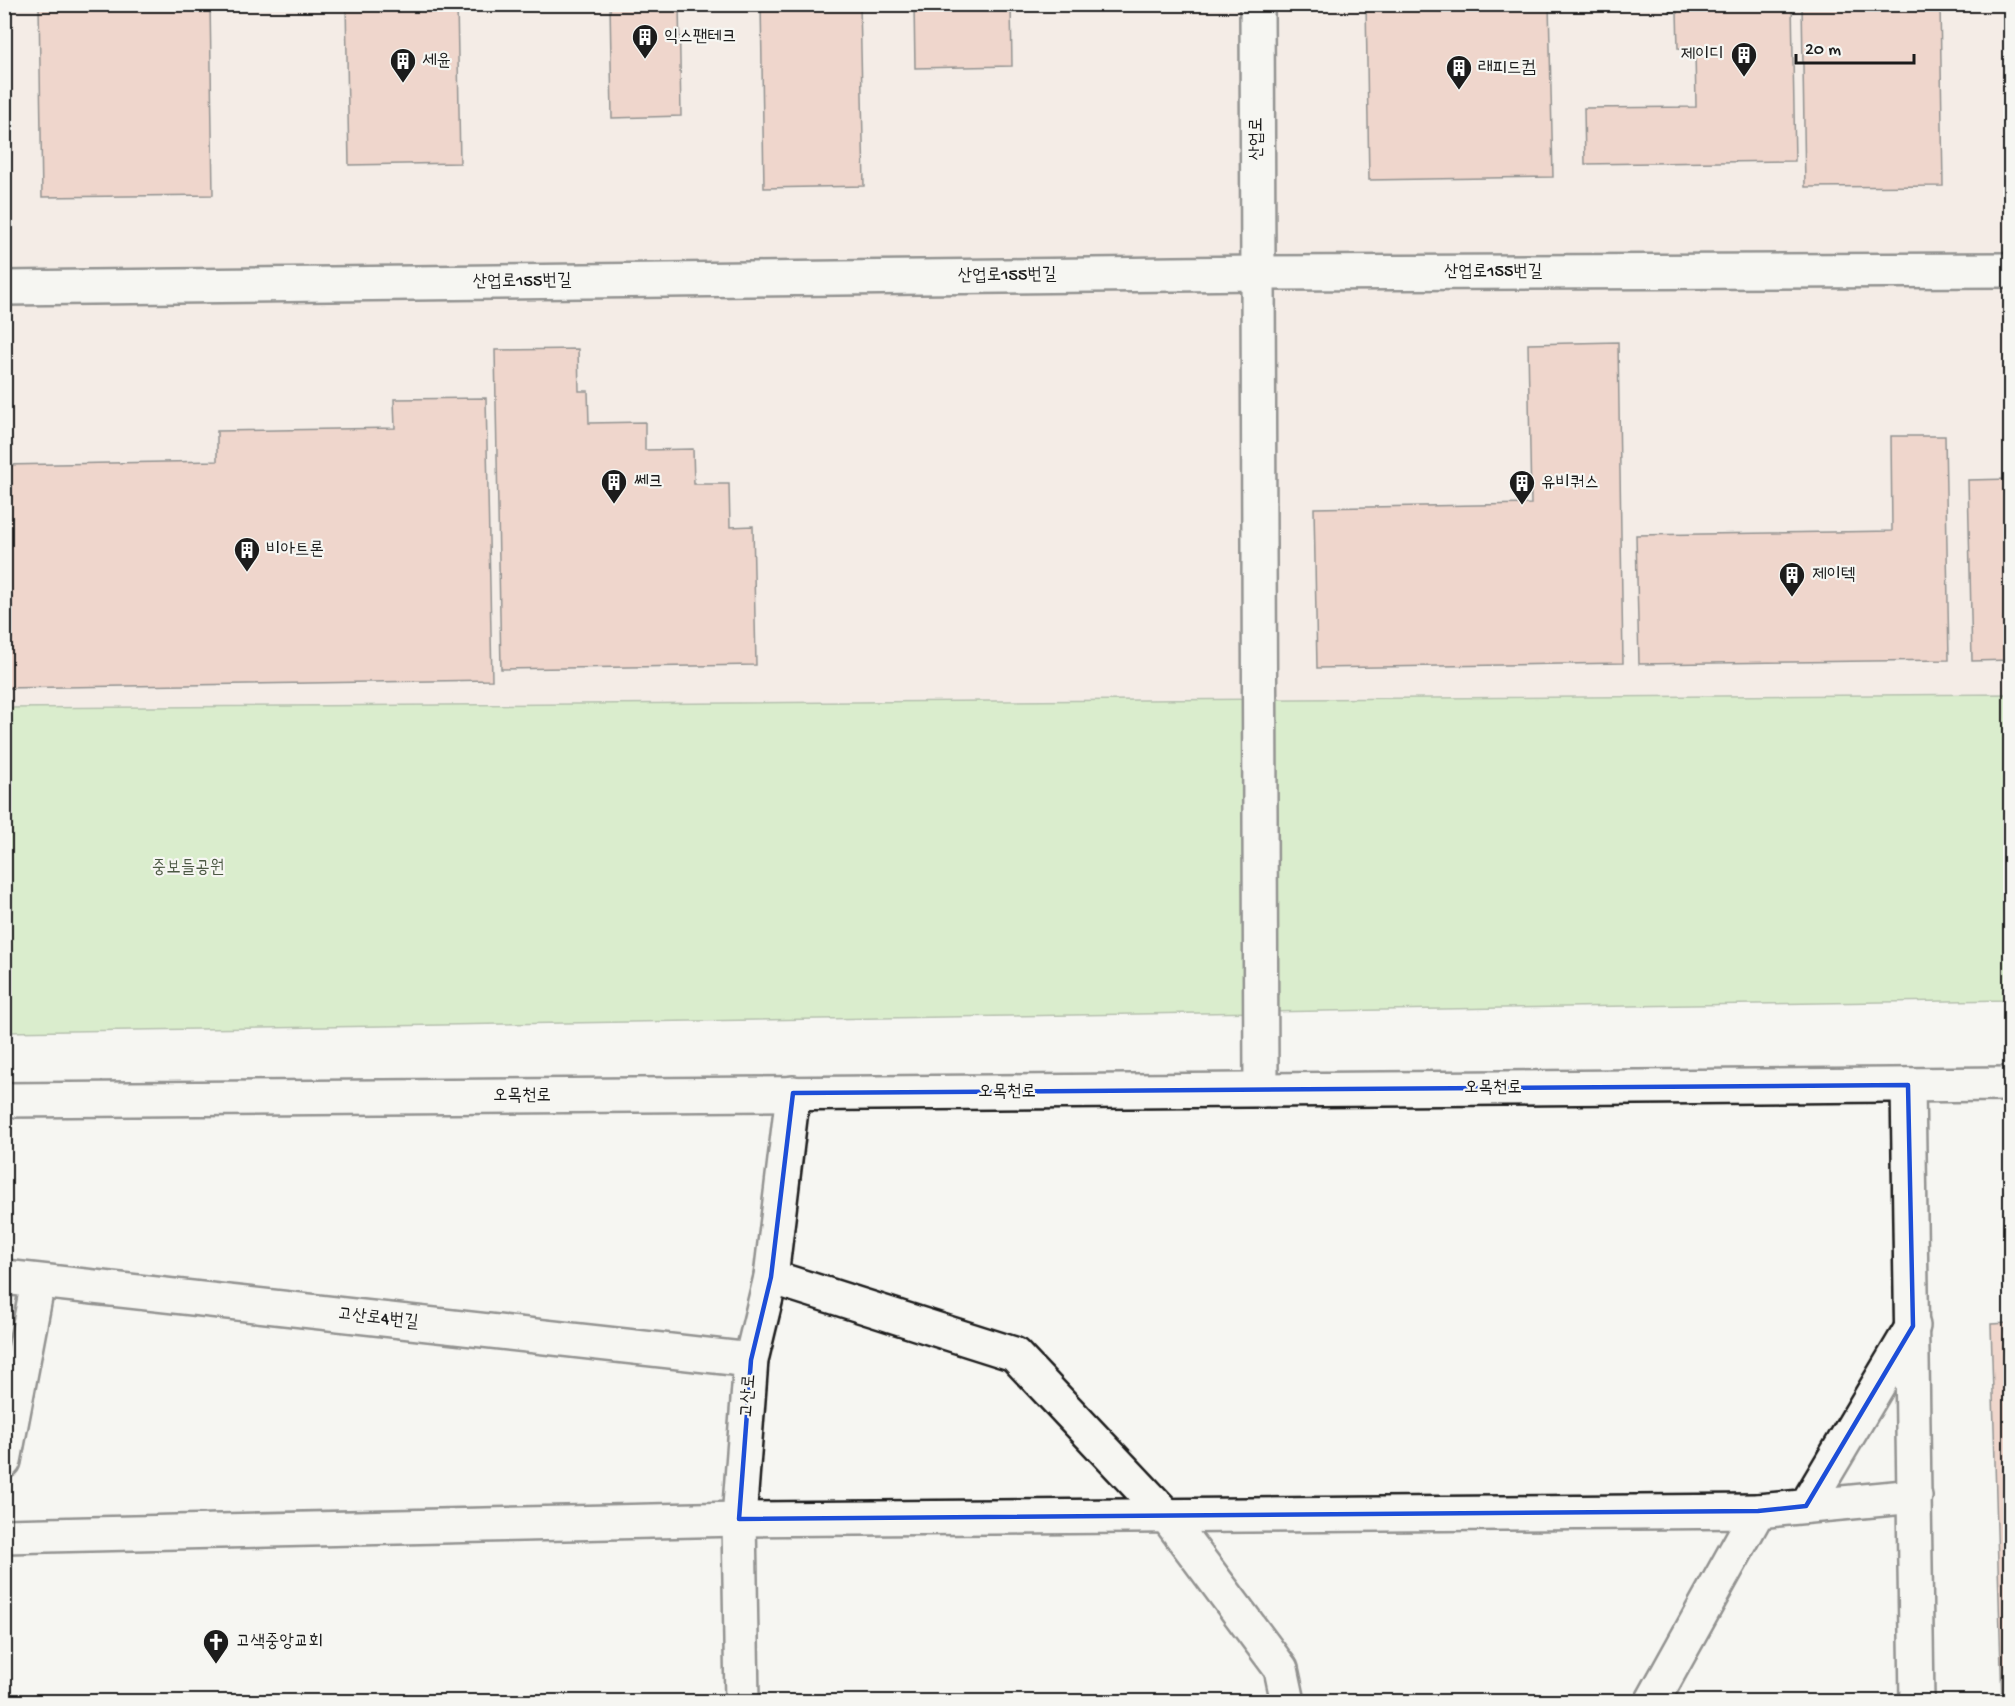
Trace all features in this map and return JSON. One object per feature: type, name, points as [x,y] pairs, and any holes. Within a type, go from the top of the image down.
[{"type":"street","name":"산업로","points":[[1257,4],[1261,1090]]},
{"type":"street","name":"산업로155번길","points":[[4,288],[1258,273],[2010,270]]},
{"type":"street","points":[[1908,1084],[1917,1701]]},
{"type":"street","name":"오목천로","points":[[4,1100],[2010,1084]]},
{"type":"street","name":"고산로","points":[[742,1701],[739,1519],[751,1360],[771,1277],[793,1093]]},
{"type":"street","name":"고산로4번길","points":[[4,1277],[751,1360]]},
{"type":"street","points":[[771,1277],[1014,1354],[1166,1515],[1281,1669],[1288,1701]]},
{"type":"street","points":[[4,1461],[38,1281]]},
{"type":"street","points":[[1806,1506],[1913,1326]]},
{"type":"street","points":[[4,1536],[739,1519],[1758,1510],[1915,1496]]},
{"type":"street","points":[[1652,1701],[1758,1510]]},
{"type":"highlighted area","points":[[1908,1085],[1913,1326],[1806,1506],[1758,1511],[739,1519],[751,1360],[771,1277],[793,1093]]},
{"type":"shaded area","points":[[4,5],[2010,5],[2010,694],[5,708]]},
{"type":"green space","name":"중보들공원","points":[[2010,694],[2010,1000],[5,1032],[4,708]]},
{"type":"building","points":[[39,4],[210,4],[213,195],[42,197]]},
{"type":"building","name":"세윤","points":[[346,4],[457,4],[460,163],[349,165]]},
{"type":"building","name":"익스팬테크","points":[[610,4],[679,4],[681,116],[612,118]]},
{"type":"building","points":[[761,4],[860,4],[864,186],[764,188]]},
{"type":"building","points":[[914,4],[1011,4],[1012,66],[915,68]]},
{"type":"building","name":"래피드컴","points":[[1366,4],[1549,4],[1553,177],[1369,180]]},
{"type":"building","name":"제이디","points":[[1669,4],[1792,4],[1795,161],[1585,164],[1584,108],[1696,107],[1695,49],[1678,48],[1677,12],[1669,12]]},
{"type":"building","points":[[1802,4],[1940,4],[1943,186],[1805,187]]},
{"type":"building","name":"유비쿼스","points":[[1618,342],[1623,663],[1317,668],[1314,508],[1531,504],[1528,344]]},
{"type":"building","name":"쎄크","points":[[578,349],[579,391],[588,391],[589,423],[645,422],[645,450],[693,449],[694,484],[729,484],[730,527],[753,526],[756,665],[501,669],[495,350]]},
{"type":"building","name":"비아트론","points":[[486,398],[492,680],[4,688],[4,465],[217,461],[217,431],[395,428],[394,399]]},
{"type":"building","name":"제이텍","points":[[1891,436],[1945,436],[1949,660],[1639,664],[1636,535],[1892,531]]},
{"type":"building","points":[[2010,479],[2010,660],[1972,661],[1968,480]]},
{"type":"building","points":[[2010,1323],[2010,1702],[2002,1702],[1991,1324]]},
{"type":"place","name":"익스팬테크","points":[[645,60]]},
{"type":"place","name":"제이디","points":[[1744,78]]},
{"type":"place","name":"세윤","points":[[403,84]]},
{"type":"place","name":"래피드컴","points":[[1459,91]]},
{"type":"place","name":"쎄크","points":[[614,505]]},
{"type":"place","name":"유비쿼스","points":[[1522,506]]},
{"type":"place","name":"비아트론","points":[[247,573]]},
{"type":"place","name":"제이텍","points":[[1792,598]]},
{"type":"place","name":"고색중앙교회","points":[[216,1665]]}]
